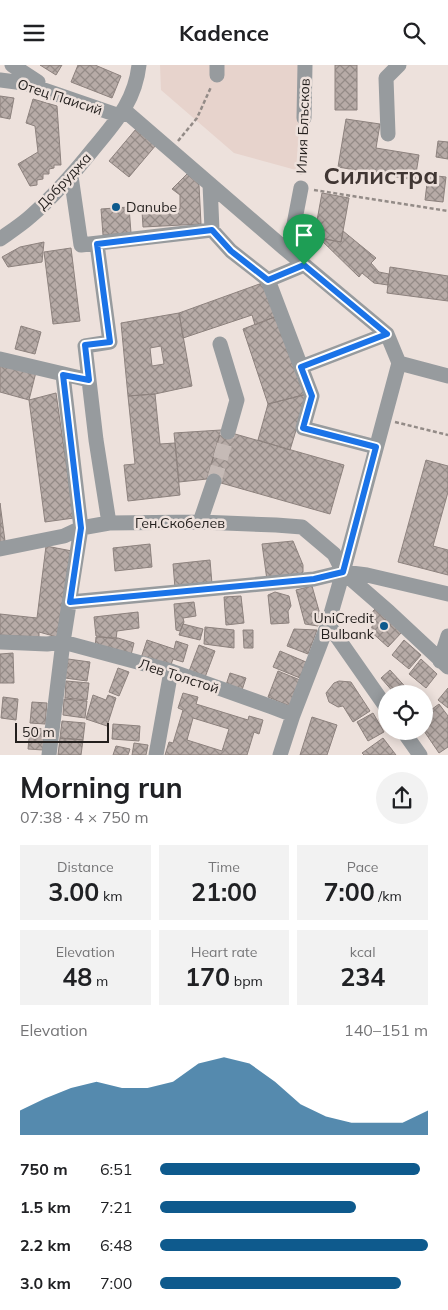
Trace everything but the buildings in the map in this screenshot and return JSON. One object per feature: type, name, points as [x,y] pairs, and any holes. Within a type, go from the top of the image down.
[{"type":"street","points":[[12,65],[25,75],[60,94]]},
{"type":"street","name":"Добруджа","points":[[0,239],[30,217],[72,176],[122,113],[130,100],[135,87],[139,65]]},
{"type":"street","name":"Илия Блъсков","points":[[304,118],[306,65]]},
{"type":"street","points":[[388,134],[386,72],[399,65]]},
{"type":"street","name":"Отец Паисий","points":[[0,80],[24,83],[122,113]]},
{"type":"street","points":[[122,113],[170,150],[284,249],[387,334],[400,363],[328,624],[293,715],[280,755]]},
{"type":"street","points":[[72,176],[81,245],[212,230]]},
{"type":"street","points":[[210,185],[212,230],[231,251],[268,280],[312,396],[303,428],[376,447]]},
{"type":"street","points":[[284,249],[291,240],[301,188]]},
{"type":"street","points":[[97,244],[110,342],[85,345],[96,439],[109,523]]},
{"type":"street","points":[[268,280],[304,265]]},
{"type":"street","points":[[301,367],[387,334]]},
{"type":"street","points":[[220,344],[237,400],[228,432]]},
{"type":"street","points":[[0,359],[89,380]]},
{"type":"street","points":[[400,363],[448,376]]},
{"type":"street","points":[[49,755],[63,642],[81,528],[63,375]]},
{"type":"street","points":[[200,522],[214,481]]},
{"type":"street","name":"Ген.Скобелев","points":[[0,549],[64,536],[81,528],[109,523],[200,522],[302,527],[334,554],[343,572],[444,664]]},
{"type":"street","points":[[70,602],[314,579],[343,572],[367,575],[448,594]]},
{"type":"street","points":[[328,624],[378,696]]},
{"type":"street","points":[[444,664],[448,636]]},
{"type":"street","name":"Лев Толстой","points":[[0,641],[47,644],[63,642],[171,671],[293,715]]},
{"type":"street","points":[[156,755],[171,671]]},
{"type":"street","points":[[409,740],[420,755]]},
{"type":"path","points":[[170,150],[197,118],[217,70]]},
{"type":"path","name":"Илия Блъсков","points":[[304,118],[301,188],[448,211]]},
{"type":"path","points":[[384,419],[448,435]]},
{"type":"shaded area","points":[[160,65],[304,65],[296,170],[234,153],[161,90]]},
{"type":"tunnel","points":[[214,481],[228,432]]},
{"type":"place","name":"Danube","points":[[116,207]]},
{"type":"place","name":"UniCredit Bulbank","points":[[384,626]]},
{"type":"district","name":"Силистра","points":[[381,175]]},
{"type":"route","points":[[212,230],[231,251],[268,280],[304,265],[387,334],[301,367],[312,396],[303,428],[376,447],[343,572],[314,579],[70,602],[81,528],[63,375],[89,380],[85,345],[110,342],[97,244],[212,230]]}]
